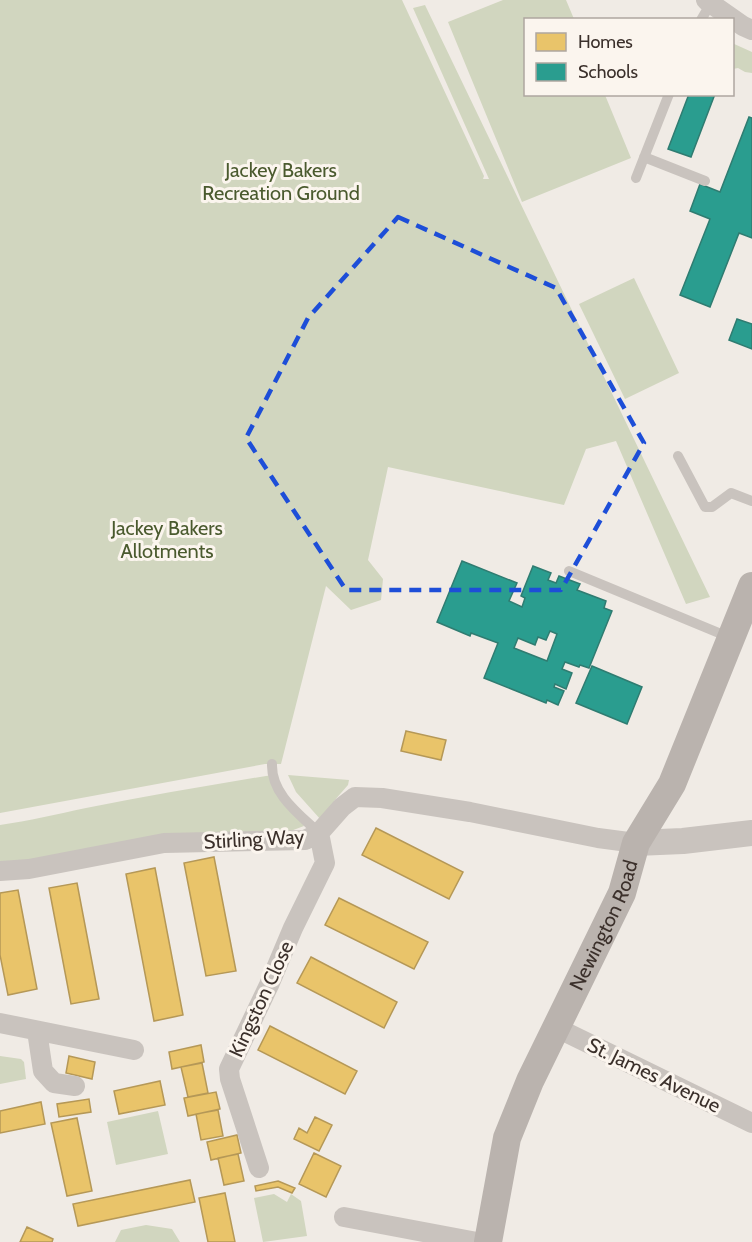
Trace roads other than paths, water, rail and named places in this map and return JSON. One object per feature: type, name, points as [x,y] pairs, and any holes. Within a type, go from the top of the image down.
[{"type":"main road","name":"Newington Road","points":[[488,1242],[507,1138],[530,1081],[622,893],[636,843],[672,784],[741,624],[752,586]]},
{"type":"street","points":[[706,8],[727,18]]},
{"type":"street","points":[[734,22],[752,30]]},
{"type":"street","name":"Stirling Way","points":[[0,871],[29,869],[164,843],[305,840],[319,833],[342,807],[355,797],[470,812],[598,838],[636,843]]},
{"type":"street","name":"Kingston Close","points":[[259,1168],[230,1079],[229,1069],[325,863],[319,833]]},
{"type":"street","points":[[636,843],[691,841],[752,833]]},
{"type":"street","points":[[0,1023],[134,1050]]},
{"type":"street","name":"St. James Avenue","points":[[555,1028],[752,1123]]},
{"type":"street","points":[[37,1031],[43,1071],[54,1083],[75,1086]]},
{"type":"street","points":[[344,1217],[477,1242]]},
{"type":"lane","points":[[636,178],[668,96]]},
{"type":"lane","points":[[644,157],[705,181]]},
{"type":"lane","points":[[678,456],[705,507],[712,507],[731,493],[752,501]]},
{"type":"lane","points":[[569,571],[741,624]]},
{"type":"lane","points":[[272,764],[274,784],[289,805],[319,833]]},
{"type":"park label","name":"Jackey Bakers Recreation Ground","points":[[281,182]]},
{"type":"park label","name":"Jackey Bakers Allotments","points":[[167,540]]}]
